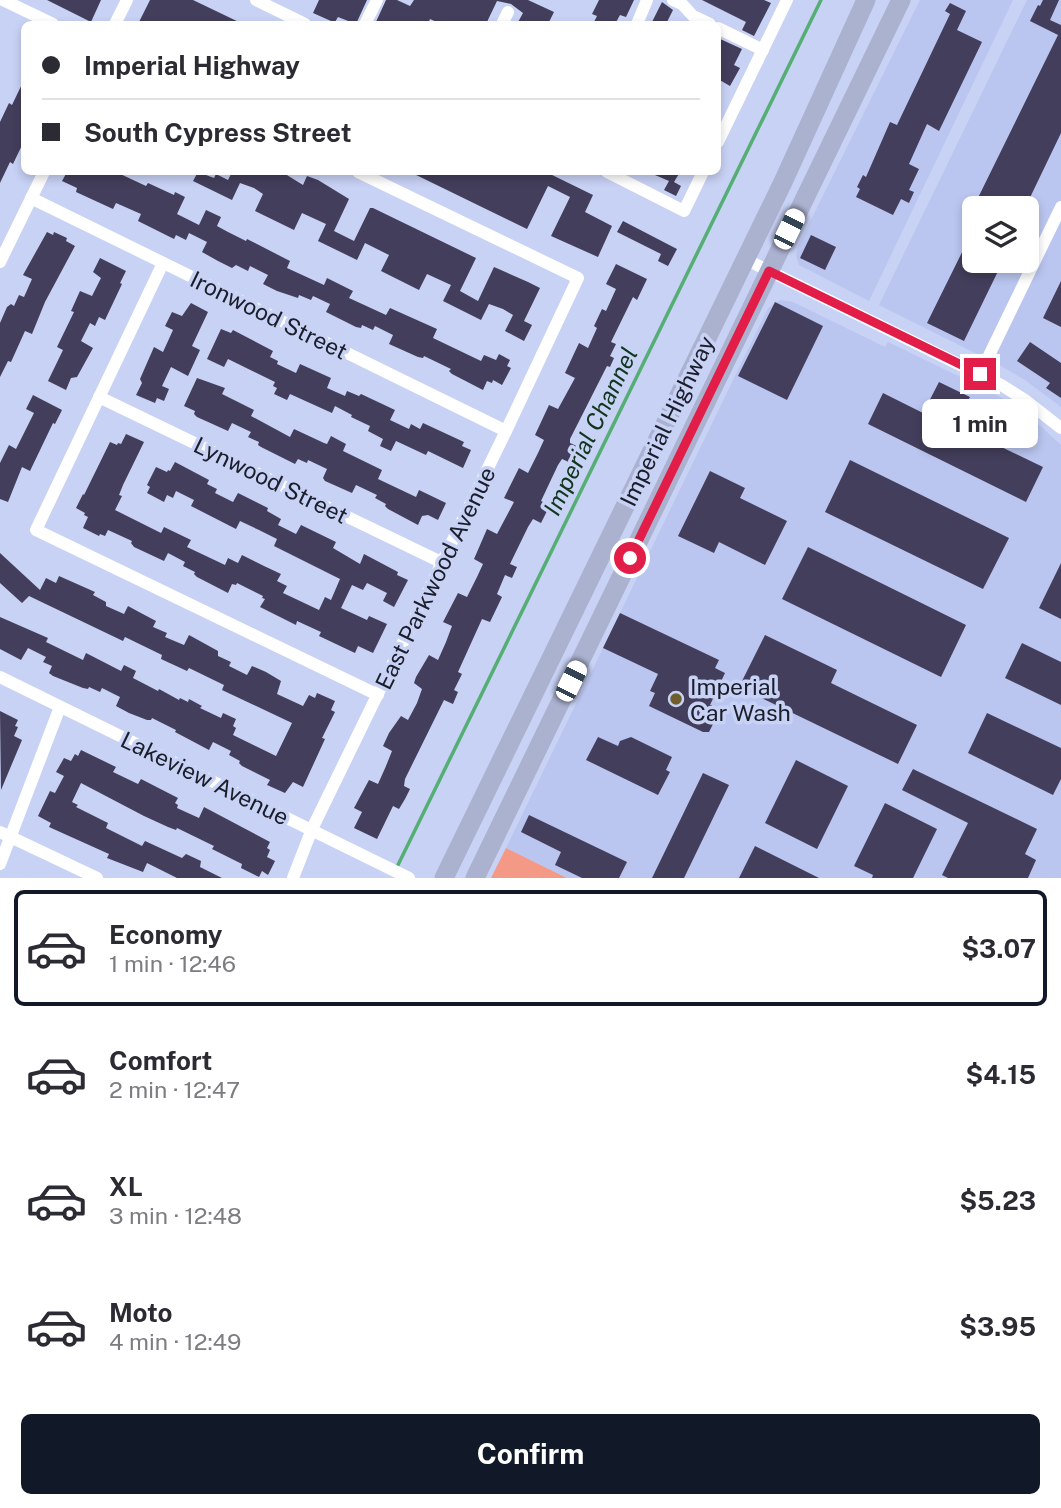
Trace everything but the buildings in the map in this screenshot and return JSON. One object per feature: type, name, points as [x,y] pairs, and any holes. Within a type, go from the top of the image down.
[{"type":"main road","name":"Imperial Highway","points":[[444,878],[745,259],[866,0]]},
{"type":"main road","name":"Imperial Highway","points":[[475,878],[901,0]]},
{"type":"main road","points":[[849,107],[839,96],[855,50],[856,39],[851,34]]},
{"type":"street","points":[[3,0],[47,21]]},
{"type":"street","points":[[117,21],[127,0]]},
{"type":"street","points":[[256,0],[299,21]]},
{"type":"street","points":[[366,21],[377,0]]},
{"type":"street","points":[[638,21],[647,0]]},
{"type":"street","points":[[673,0],[704,21]]},
{"type":"street","points":[[721,136],[787,0]]},
{"type":"street","points":[[504,21],[508,12]]},
{"type":"street","points":[[721,29],[763,50]]},
{"type":"street","points":[[0,262],[42,175]]},
{"type":"street","name":"East Parkwood Avenue","points":[[293,878],[312,830],[443,563],[578,278],[364,175]]},
{"type":"street","points":[[613,175],[684,211],[702,175]]},
{"type":"street","name":"Ironwood Street","points":[[31,198],[506,431]]},
{"type":"street","points":[[980,374],[1061,207]]},
{"type":"street","points":[[745,259],[980,374],[1025,400],[1061,428]]},
{"type":"street","points":[[163,263],[36,530],[378,695]]},
{"type":"street","name":"Lynwood Street","points":[[99,397],[443,563]]},
{"type":"street","name":"Lakeview Avenue","points":[[0,677],[409,878]]},
{"type":"street","points":[[0,864],[6,835],[60,707]]},
{"type":"street","points":[[6,835],[97,878]]},
{"type":"shaded area","points":[[920,0],[1013,0],[869,301],[799,265],[796,255],[798,246]]},
{"type":"shaded area","points":[[1027,0],[1061,0],[1061,407],[1001,366],[879,305]]},
{"type":"shaded area","points":[[780,300],[793,302],[885,347],[888,342],[979,386],[1006,400],[1061,445],[1061,878],[568,878],[506,848],[768,308]]},
{"type":"shaded area","points":[[506,848],[567,878],[491,878]]},
{"type":"waterway","name":"Imperial Channel","points":[[397,867],[821,0]]},
{"type":"place","name":"Imperial Car Wash","points":[[676,699]]},
{"type":"route","points":[[630,558],[769,271],[980,374]]}]
